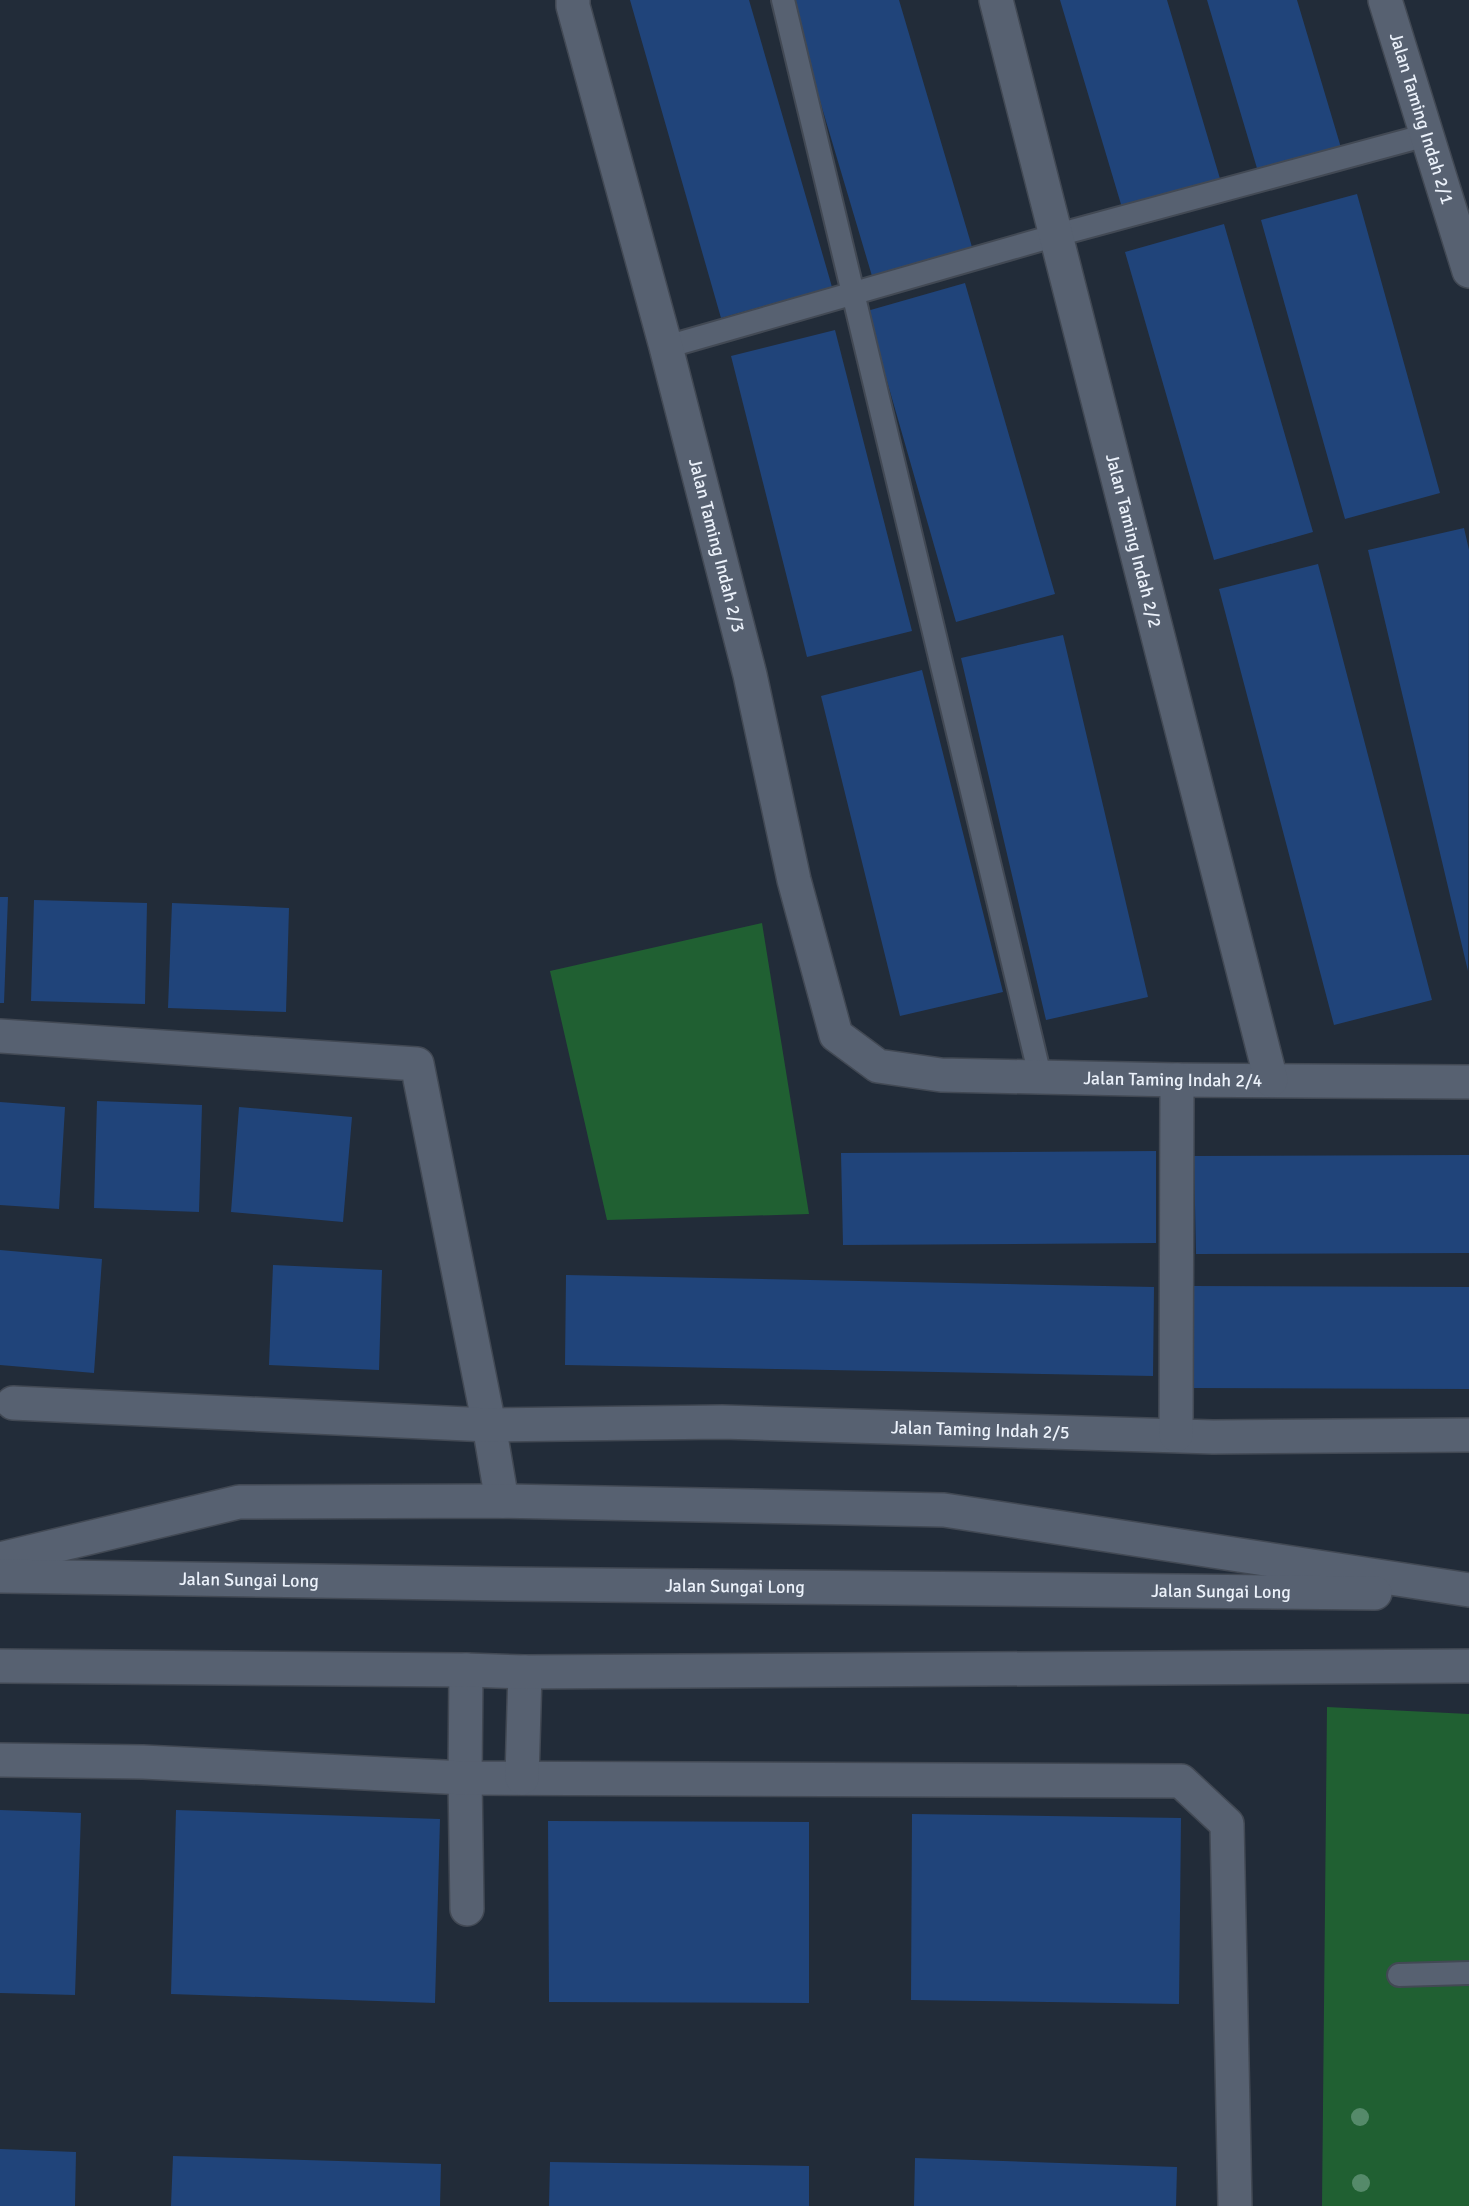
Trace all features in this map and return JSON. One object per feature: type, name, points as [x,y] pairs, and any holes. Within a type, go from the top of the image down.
[{"type":"street","name":"Jalan Taming Indah 2/2","points":[[996,0],[1271,1080]]},
{"type":"street","name":"Jalan Taming Indah 2/1","points":[[1385,0],[1469,271]]},
{"type":"street","name":"Jalan Taming Indah 2/3","points":[[573,3],[666,347],[750,675],[794,880],[836,1035],[878,1066]]},
{"type":"street","points":[[0,1036],[417,1064],[489,1425],[502,1502]]},
{"type":"street","name":"Jalan Taming Indah 2/4","points":[[878,1066],[941,1075],[1177,1080],[1469,1082]]},
{"type":"street","points":[[1176,1435],[1177,1080]]},
{"type":"street","name":"Jalan Taming Indah 2/5","points":[[13,1403],[489,1425],[722,1422],[1214,1437],[1469,1435]]},
{"type":"street","points":[[0,1559],[239,1502],[502,1502],[944,1510],[1469,1592]]},
{"type":"street","name":"Jalan Sungai Long","points":[[0,1576],[508,1584],[1469,1592]]},
{"type":"street","points":[[0,1666],[525,1672],[1469,1666]]},
{"type":"street","points":[[466,1670],[467,1909]]},
{"type":"street","points":[[522,1778],[525,1672]]},
{"type":"street","points":[[0,1760],[143,1762],[465,1778],[1181,1781],[1227,1824],[1235,2206]]},
{"type":"lane","points":[[783,0],[1040,1076]]},
{"type":"lane","points":[[666,347],[1057,235],[1427,135]]},
{"type":"lane","points":[[1399,1976],[1469,1973]]},
{"type":"green space","points":[[762,923],[809,1214],[607,1220],[550,971]]},
{"type":"green space","points":[[1327,1707],[1469,1714],[1469,2206],[1322,2206]]},
{"type":"building","points":[[630,0],[749,0],[832,287],[721,318]]},
{"type":"building","points":[[790,0],[899,0],[972,247],[872,276]]},
{"type":"building","points":[[1060,0],[1167,0],[1221,182],[1123,211]]},
{"type":"building","points":[[1207,0],[1297,0],[1342,151],[1259,175]]},
{"type":"building","points":[[1357,194],[1440,493],[1345,519],[1261,220]]},
{"type":"building","points":[[1224,224],[1313,532],[1214,560],[1125,252]]},
{"type":"building","points":[[965,283],[1055,594],[956,622],[867,311]]},
{"type":"building","points":[[835,330],[912,631],[807,657],[731,356]]},
{"type":"building","points":[[1464,528],[1469,550],[1468,971],[1368,550]]},
{"type":"building","points":[[1318,564],[1432,1000],[1334,1025],[1219,589]]},
{"type":"building","points":[[1063,635],[1148,997],[1046,1020],[961,658]]},
{"type":"building","points":[[922,670],[1003,992],[900,1016],[821,696]]},
{"type":"building","points":[[0,897],[8,897],[4,1003],[0,1003]]},
{"type":"building","points":[[34,900],[147,903],[145,1004],[31,1001]]},
{"type":"building","points":[[172,903],[289,908],[286,1012],[168,1008]]},
{"type":"building","points":[[97,1101],[202,1105],[199,1212],[94,1208]]},
{"type":"building","points":[[0,1102],[65,1107],[59,1209],[0,1205]]},
{"type":"building","points":[[239,1107],[352,1117],[343,1222],[231,1212]]},
{"type":"building","points":[[1156,1151],[1156,1243],[843,1245],[841,1153]]},
{"type":"building","points":[[1469,1155],[1469,1253],[1196,1254],[1194,1156]]},
{"type":"building","points":[[0,1250],[102,1259],[94,1373],[0,1365]]},
{"type":"building","points":[[273,1265],[382,1270],[379,1370],[269,1365]]},
{"type":"building","points":[[566,1275],[1154,1287],[1153,1376],[565,1365]]},
{"type":"building","points":[[1189,1286],[1469,1287],[1469,1389],[1189,1388]]},
{"type":"building","points":[[0,1810],[81,1813],[75,1995],[0,1993]]},
{"type":"building","points":[[176,1810],[440,1819],[435,2003],[171,1994]]},
{"type":"building","points":[[912,1814],[1181,1818],[1179,2004],[911,2000]]},
{"type":"building","points":[[548,1821],[809,1822],[809,2003],[549,2002]]},
{"type":"building","points":[[0,2149],[76,2152],[75,2206],[0,2206]]},
{"type":"building","points":[[173,2156],[441,2164],[440,2206],[171,2206]]},
{"type":"building","points":[[915,2158],[1177,2167],[1176,2206],[914,2206]]},
{"type":"building","points":[[550,2162],[809,2166],[809,2206],[549,2206]]}]
